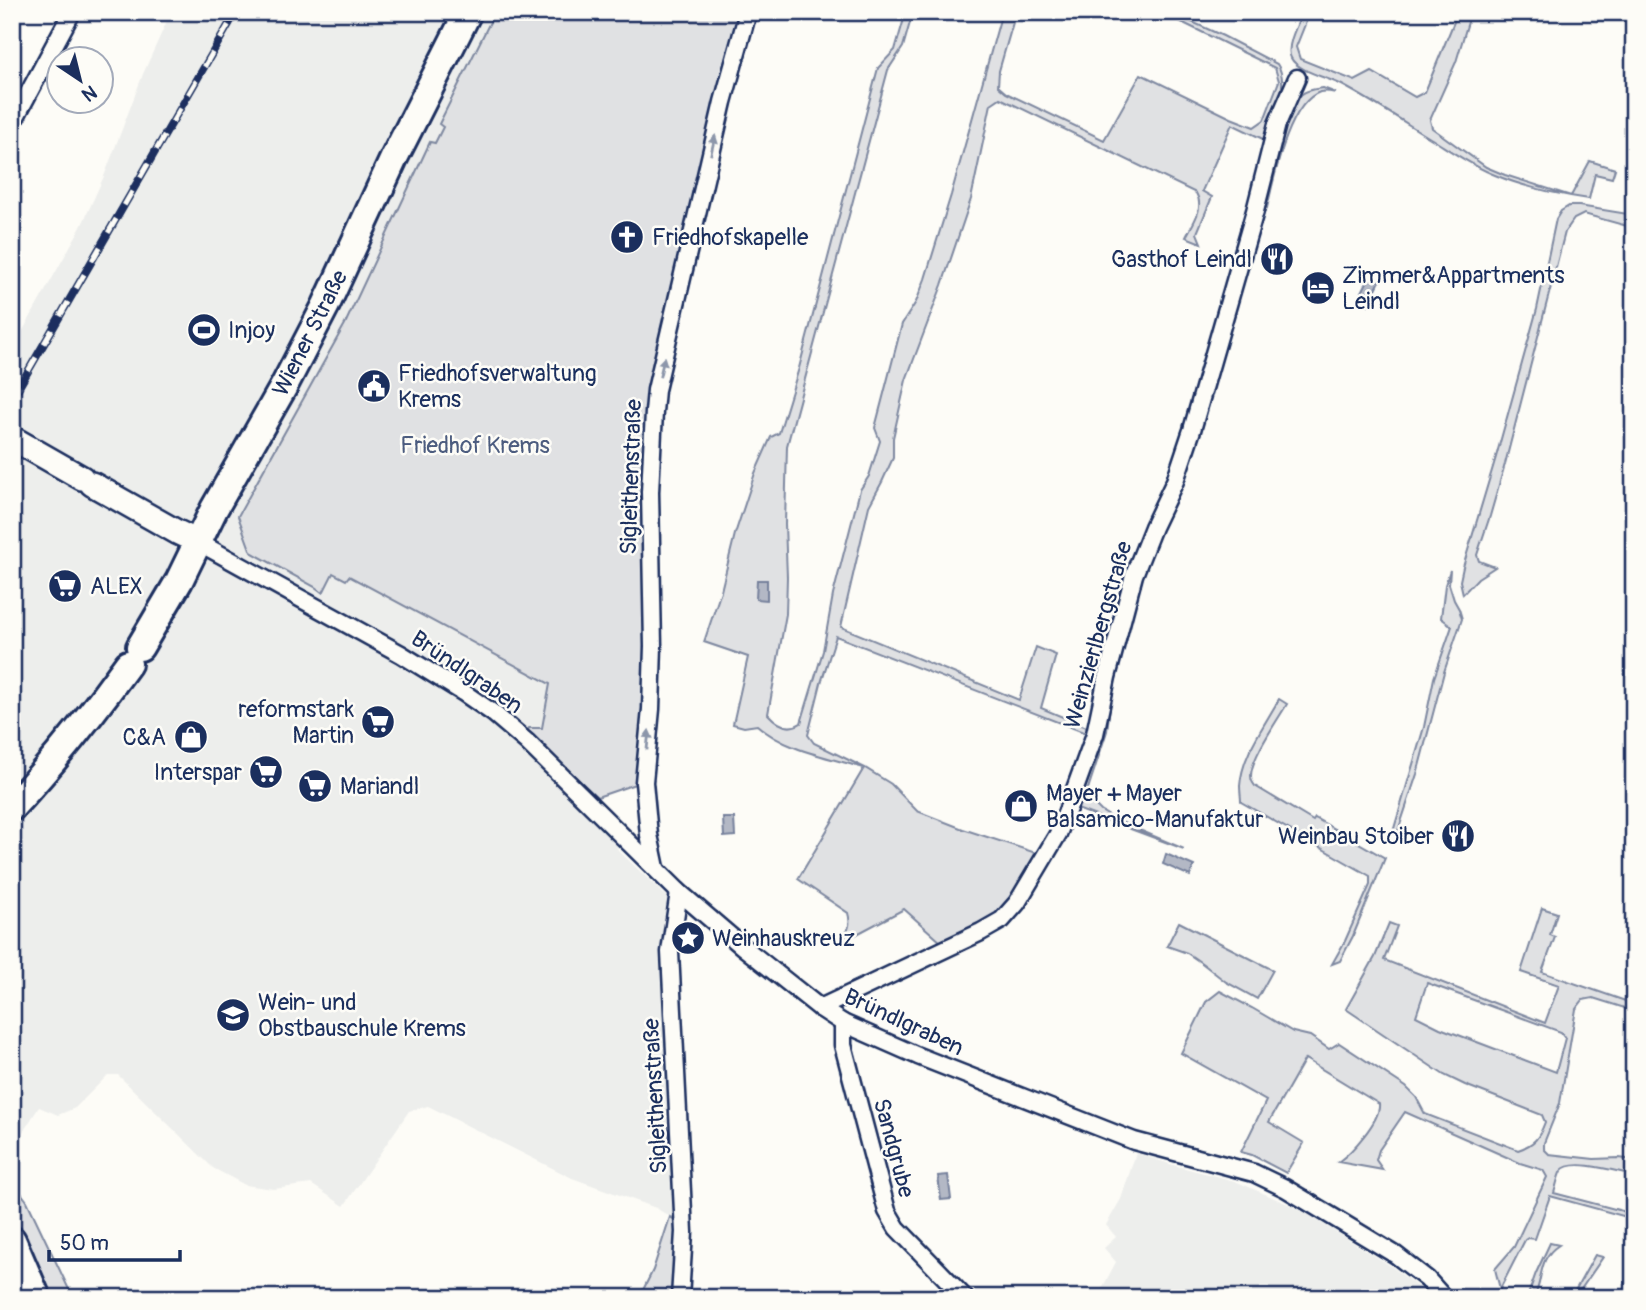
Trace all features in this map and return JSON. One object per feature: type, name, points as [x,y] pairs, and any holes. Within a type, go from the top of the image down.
[{"type":"main road","name":"Wiener Straße","points":[[12,807],[70,741],[134,656],[179,581],[219,500],[284,386],[326,305],[394,158],[468,12]]},
{"type":"main road","points":[[12,1240],[37,1298]]},
{"type":"street","points":[[12,124],[72,12]]},
{"type":"street","name":"Sigleithenstraße","points":[[656,868],[649,835],[644,782],[651,709],[653,646],[650,492],[656,390],[723,102],[748,12]]},
{"type":"street","name":"Weinzierlbergstraße","points":[[820,1008],[1002,920],[1017,903],[1058,834],[1095,734],[1134,575],[1175,481],[1192,430],[1277,124],[1297,78]]},
{"type":"street","points":[[12,438],[177,533],[198,542]]},
{"type":"street","name":"Bründlgraben","points":[[198,542],[401,654],[483,706],[527,742],[679,892],[742,946],[843,1023],[918,1056],[1134,1141],[1254,1173],[1285,1188],[1396,1255],[1427,1279],[1444,1298]]},
{"type":"street","name":"Sigleithenstraße","points":[[679,892],[670,953],[684,1232],[680,1298]]},
{"type":"street","name":"Sandgrube","points":[[843,1023],[843,1045],[887,1211],[897,1228],[965,1298]]},
{"type":"shaded area","points":[[171,12],[495,12],[444,112],[439,124],[443,126],[434,144],[430,142],[345,324],[238,516],[323,593],[333,573],[348,576],[551,684],[542,729],[527,732],[597,797],[618,850],[668,898],[661,954],[670,1082],[675,1220],[656,1208],[572,1178],[428,1106],[409,1111],[344,1206],[311,1184],[274,1189],[245,1185],[213,1168],[118,1075],[108,1075],[75,1108],[58,1115],[39,1107],[12,1149],[12,350],[81,227]]},
{"type":"shaded area","points":[[1370,276],[1380,281],[1368,305],[1358,300]]},
{"type":"shaded area","points":[[757,580],[767,580],[767,600],[756,599]]},
{"type":"shaded area","points":[[723,818],[734,818],[735,836],[724,837]]},
{"type":"shaded area","points":[[1166,854],[1194,866],[1190,876],[1163,864]]},
{"type":"shaded area","points":[[1136,1153],[1235,1181],[1297,1208],[1391,1266],[1432,1298],[1097,1298],[1116,1262],[1104,1248],[1116,1237],[1106,1225],[1121,1199]]},
{"type":"shaded area","points":[[948,1175],[951,1199],[941,1200],[938,1176]]},
{"type":"green space","name":"Friedhof Krems","points":[[495,12],[741,12],[649,400],[649,646],[638,783],[597,797],[527,732],[529,728],[542,728],[550,684],[349,576],[346,580],[333,573],[323,593],[251,552],[238,516],[345,324],[430,142],[435,143],[443,127],[439,124]]},
{"type":"green space","points":[[906,12],[913,12],[903,47],[888,70],[787,446],[786,614],[768,714],[775,721],[788,726],[801,723],[823,651],[833,595],[860,490],[869,476],[880,441],[875,428],[902,324],[916,302],[925,279],[1002,12],[1016,12],[999,71],[998,86],[1006,93],[1104,140],[1141,74],[1254,127],[1264,120],[1279,81],[1275,68],[1161,12],[1170,12],[1277,64],[1282,81],[1276,112],[1265,140],[1232,124],[1202,191],[1212,197],[1197,233],[1201,243],[1186,237],[1199,210],[1196,193],[1000,98],[991,104],[971,199],[906,380],[893,438],[893,458],[869,506],[841,627],[1019,700],[1036,647],[1056,655],[1041,708],[1089,728],[1091,735],[836,636],[808,735],[814,743],[865,768],[891,784],[917,811],[1039,854],[998,915],[942,943],[904,909],[840,943],[849,925],[848,913],[798,879],[864,768],[794,747],[768,734],[757,725],[744,727],[733,724],[748,657],[704,642],[755,473],[771,437],[779,433],[799,368],[878,68],[895,50]]},
{"type":"green space","points":[[1303,12],[1310,12],[1296,47],[1300,59],[1355,81],[1372,72],[1415,97],[1425,92],[1458,12],[1471,12],[1456,62],[1430,120],[1432,128],[1486,167],[1571,196],[1507,180],[1478,167],[1353,91],[1300,67],[1291,58],[1290,48]]},
{"type":"green space","points":[[1323,88],[1336,93],[1320,92],[1309,99],[1299,111],[1278,161],[1267,208],[1263,206],[1278,146],[1295,102],[1309,90]]},
{"type":"green space","points":[[1590,161],[1615,169],[1612,178],[1595,174],[1589,199],[1571,196]]},
{"type":"green space","points":[[1569,206],[1634,215],[1634,228],[1584,214],[1574,219],[1565,232],[1505,464],[1477,555],[1479,561],[1495,567],[1478,578],[1463,594],[1460,581],[1463,567],[1537,309],[1556,219],[1561,211]]},
{"type":"green space","points":[[1450,570],[1449,584],[1462,619],[1397,834],[1393,832],[1424,727],[1434,678],[1452,626],[1441,618],[1445,585]]},
{"type":"green space","points":[[1113,681],[1107,731],[1088,789],[1090,800],[1116,820],[1184,849],[1077,809],[1075,803]]},
{"type":"green space","points":[[1279,699],[1287,704],[1255,760],[1252,782],[1313,821],[1315,818],[1385,858],[1353,936],[1340,961],[1332,964],[1370,885],[1370,876],[1241,802],[1240,786],[1245,763]]},
{"type":"green space","points":[[1542,908],[1557,913],[1550,935],[1555,937],[1542,972],[1634,1004],[1634,1011],[1593,998],[1583,1000],[1576,1009],[1560,1103],[1544,1149],[1549,1154],[1634,1160],[1634,1175],[1585,1165],[1566,1167],[1560,1173],[1554,1193],[1634,1214],[1634,1219],[1550,1196],[1535,1239],[1525,1240],[1500,1289],[1495,1269],[1514,1247],[1547,1177],[1543,1170],[1520,1163],[1405,1112],[1379,1150],[1376,1160],[1383,1170],[1338,1162],[1370,1127],[1379,1104],[1305,1059],[1269,1122],[1304,1143],[1286,1173],[1241,1152],[1266,1101],[1181,1053],[1206,1002],[1220,991],[1293,1032],[1310,1036],[1329,1049],[1339,1043],[1406,1087],[1416,1097],[1425,1114],[1518,1150],[1532,1143],[1538,1136],[1545,1122],[1542,1115],[1444,1075],[1346,1009],[1375,957],[1389,923],[1397,926],[1384,960],[1545,1023],[1559,985],[1521,972]],"holes":[[[1427,983],[1561,1032],[1565,1038],[1556,1072],[1440,1028],[1416,1016]]]},
{"type":"green space","points":[[1179,922],[1273,970],[1257,999],[1226,982],[1187,953],[1167,946]]},
{"type":"green space","points":[[12,1181],[27,1201],[73,1298],[47,1298],[12,1221]]},
{"type":"green space","points":[[670,1217],[675,1220],[673,1298],[639,1298],[653,1270]]},
{"type":"green space","points":[[1550,1243],[1559,1245],[1547,1256],[1534,1298],[1527,1298],[1536,1273]]},
{"type":"green space","points":[[1595,1255],[1603,1257],[1575,1298],[1571,1298]]},
{"type":"railway","points":[[12,399],[236,12]]},
{"type":"place","name":"Friedhofskapelle","points":[[627,237]]},
{"type":"place","name":"Gasthof Leindl","points":[[1277,259]]},
{"type":"place","name":"Zimmer&Appartments Leindl","points":[[1318,288]]},
{"type":"place","name":"Injoy","points":[[204,330]]},
{"type":"place","name":"Friedhofsverwaltung Krems","points":[[374,386]]},
{"type":"place","name":"ALEX","points":[[65,586]]},
{"type":"place","name":"reformstark Martin","points":[[378,722]]},
{"type":"place","name":"C&A","points":[[191,737]]},
{"type":"place","name":"Interspar","points":[[266,772]]},
{"type":"place","name":"Mariandl","points":[[315,786]]},
{"type":"place","name":"Mayer + Mayer Balsamico-Manufaktur","points":[[1021,806]]},
{"type":"place","name":"Weinbau Stoiber","points":[[1458,836]]},
{"type":"place","name":"Weinhauskreuz","points":[[688,938]]},
{"type":"place","name":"Wein- und Obstbauschule Krems","points":[[233,1015]]}]
